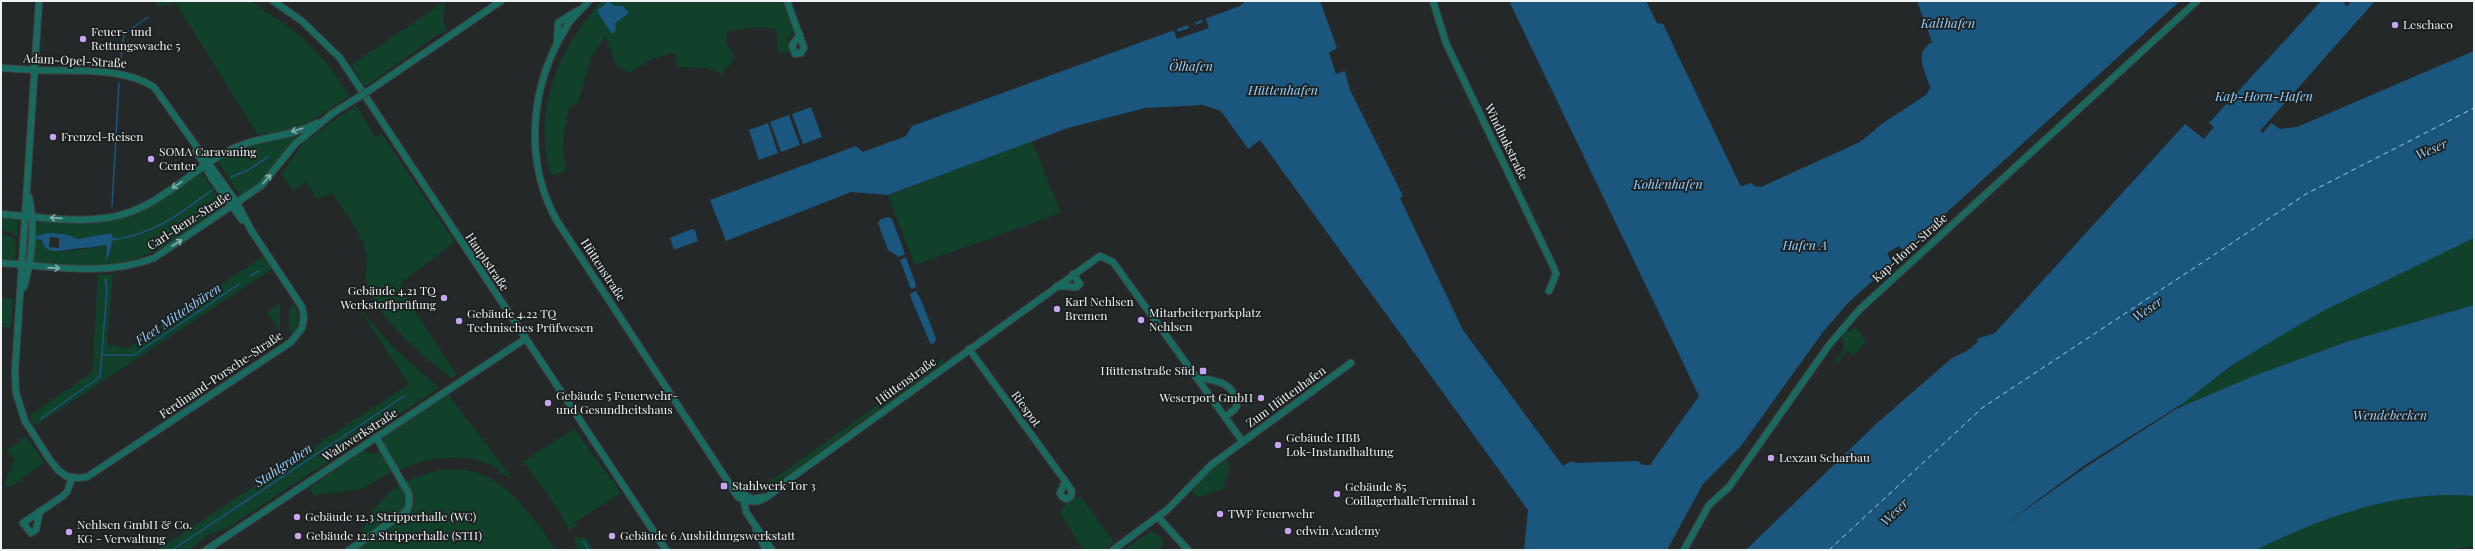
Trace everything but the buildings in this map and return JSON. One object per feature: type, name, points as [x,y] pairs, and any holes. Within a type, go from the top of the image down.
[{"type":"street","points":[[39,1],[28,188],[29,216],[25,266],[20,298],[15,371],[16,393],[25,421],[58,470],[72,478],[67,492],[40,511]]},
{"type":"street","name":"Hauptstraße","points":[[273,1],[302,21],[340,58],[666,550]]},
{"type":"street","name":"Carl-Benz-Straße","points":[[1,214],[96,220],[116,217],[145,206],[207,165],[244,144],[310,126],[332,114],[501,1]]},
{"type":"street","name":"Hüttenstraße","points":[[588,1],[558,23],[557,44],[545,72],[536,118],[536,162],[546,198],[557,221],[733,491],[748,500],[758,499],[769,495],[969,349],[1100,256],[1113,262],[1243,442]]},
{"type":"street","points":[[787,1],[800,35]]},
{"type":"street","name":"Windhukstraße","points":[[1433,1],[1446,43],[1553,266],[1556,274],[1549,290]]},
{"type":"street","name":"Kap-Horn-Straße","points":[[1684,550],[1709,505],[1729,487],[1824,351],[1859,310],[2197,1]]},
{"type":"street","name":"Adam-Opel-Straße","points":[[1,68],[121,74],[140,79],[154,87],[162,96],[207,165]]},
{"type":"street","name":"Carl-Benz-Straße","points":[[1,263],[82,270],[135,265],[154,258],[261,186],[295,144],[332,114]]},
{"type":"street","name":"Ferdinand-Porsche-Straße","points":[[72,478],[82,478],[93,474],[298,335],[304,323],[302,307],[207,165]]},
{"type":"street","points":[[1057,286],[1077,287],[1080,284],[1073,274]]},
{"type":"street","name":"Walzwerkstraße","points":[[206,550],[526,339]]},
{"type":"street","name":"Riespot","points":[[969,349],[1065,482]]},
{"type":"street","name":"Zum Hüttenhafen","points":[[1113,550],[1158,517],[1211,465],[1351,363]]},
{"type":"street","points":[[1195,376],[1222,381],[1237,401],[1235,409],[1225,417]]},
{"type":"street","points":[[349,550],[402,514],[409,505],[409,494],[376,437]]},
{"type":"street","points":[[748,500],[750,518],[772,550]]},
{"type":"street","points":[[1158,517],[1188,550]]},
{"type":"street","points":[[755,526],[758,538],[766,550]]},
{"type":"green space","points":[[155,1],[251,1],[298,34],[325,61],[350,96],[311,121],[291,129],[258,135],[175,2],[159,7]]},
{"type":"green space","points":[[445,1],[443,21],[447,31],[437,35],[365,87],[351,65]]},
{"type":"green space","points":[[602,1],[782,1],[795,32],[789,36],[787,43],[790,53],[778,52],[776,29],[759,27],[727,31],[726,42],[735,58],[722,74],[707,68],[677,67],[675,53],[653,58],[629,73],[617,66],[605,36],[591,58],[578,103],[569,107],[563,141],[565,171],[551,176],[546,152],[545,128],[547,105],[553,82],[573,39]]},
{"type":"green space","points":[[356,105],[375,137],[381,133],[455,242],[401,283],[411,305],[457,375],[452,378],[428,360],[403,337],[381,311],[367,284],[367,261],[365,248],[354,226],[332,193],[317,199],[306,182],[293,191],[281,174],[304,142]]},
{"type":"green space","points":[[298,132],[300,136],[285,150],[263,179],[241,197],[217,160],[243,145]]},
{"type":"green space","points":[[1032,141],[1061,213],[915,265],[888,196]]},
{"type":"green space","points":[[201,171],[224,207],[169,244],[140,257],[108,265],[99,266],[34,262],[36,239],[41,240],[47,249],[61,252],[108,246],[106,259],[112,246],[113,238],[111,233],[78,239],[59,233],[36,236],[37,219],[108,221],[121,218],[145,207]]},
{"type":"green space","points":[[1,217],[18,218],[17,235],[1,229]]},
{"type":"green space","points":[[1,233],[16,239],[15,261],[1,259]]},
{"type":"green space","points":[[2474,238],[2474,305],[2346,342],[2256,375],[2182,408],[2182,404],[2215,379],[2285,332],[2359,291]]},
{"type":"green space","points":[[263,256],[272,269],[35,426],[29,416],[92,372],[98,275],[113,274],[107,344],[128,348]]},
{"type":"green space","points":[[1,298],[13,298],[11,328],[1,327]]},
{"type":"green space","points":[[280,303],[280,332],[267,312]]},
{"type":"green space","points":[[294,303],[300,319],[293,335],[289,328],[289,309]]},
{"type":"green space","points":[[356,304],[393,347],[439,388],[226,529],[209,534],[190,550],[157,550],[409,384]]},
{"type":"green space","points":[[1856,327],[1866,341],[1854,356],[1847,351],[1837,363],[1833,360],[1841,355],[1843,349],[1842,333],[1845,329],[1849,332]]},
{"type":"green space","points":[[943,358],[944,362],[763,493],[761,488]]},
{"type":"green space","points":[[447,393],[512,478],[509,478],[491,465],[468,458],[456,457],[433,459],[399,470],[384,445],[383,438]]},
{"type":"green space","points":[[574,429],[621,493],[575,522],[577,526],[569,530],[554,503],[523,461]]},
{"type":"green space","points":[[26,436],[44,463],[8,488],[4,484],[15,459],[6,451]]},
{"type":"green space","points":[[364,450],[371,454],[382,453],[393,471],[361,489],[314,495],[309,488]]},
{"type":"green space","points":[[1226,458],[1229,468],[1224,484],[1225,488],[1198,497],[1194,494],[1193,490],[1198,480]]},
{"type":"green space","points":[[442,470],[470,471],[485,476],[498,483],[520,502],[556,550],[352,550],[368,519],[385,496],[408,481]]},
{"type":"green space","points":[[2444,494],[2474,496],[2474,546],[2448,550],[2256,550],[2308,526],[2364,507],[2401,498]]},
{"type":"green space","points":[[1081,497],[1114,542],[1104,550],[1083,550],[1060,513],[1068,502]]},
{"type":"green space","points":[[1152,531],[1163,540],[1162,548],[1159,550],[1123,550]]},
{"type":"green space","points":[[573,538],[586,538],[594,550],[578,550]]},
{"type":"water","points":[[608,1],[615,6],[623,6],[629,13],[615,23],[616,31],[612,34],[598,13],[598,10]]},
{"type":"water","points":[[1246,1],[1320,1],[1337,48],[1329,53],[1336,74],[1345,71],[1350,90],[1403,196],[1400,198],[1463,330],[1563,466],[1571,461],[1576,463],[1638,461],[1642,465],[1650,465],[1699,396],[1509,1],[1646,1],[1657,23],[1663,24],[1740,185],[1742,186],[1751,183],[1754,186],[1761,187],[1860,142],[1883,123],[1926,95],[1930,88],[1923,68],[1922,57],[1926,47],[1932,42],[1917,1],[2180,1],[1904,251],[1899,246],[1887,253],[1892,263],[1847,304],[1823,332],[1741,446],[1703,484],[1667,550],[1524,550],[1528,510],[1260,140],[1248,149],[1221,111],[1203,105],[1145,108],[1068,128],[888,195],[851,192],[726,241],[710,200],[856,146],[863,152],[906,136],[912,126],[1240,6]]},
{"type":"water","points":[[2321,1],[2346,1],[2344,4],[2347,6],[2352,1],[2375,1],[2260,131],[2263,133],[2271,123],[2280,129],[2297,127],[2474,51],[2474,238],[2325,310],[2231,366],[2182,404],[2085,465],[2004,525],[2086,467],[2176,409],[2256,375],[2346,342],[2474,305],[2474,496],[2446,495],[2389,501],[2334,517],[2281,538],[2256,550],[1746,550],[1876,424],[1952,358],[1967,351],[1978,342],[1977,339],[1995,333],[2185,124],[2204,139],[2214,127],[2209,123]]},
{"type":"water","points":[[811,107],[822,137],[803,144],[792,114]]},
{"type":"water","points":[[789,115],[800,145],[781,152],[770,122]]},
{"type":"water","points":[[768,123],[778,153],[759,160],[749,130]]},
{"type":"water","points":[[888,217],[892,219],[905,254],[899,257],[888,250],[878,223],[881,219]]},
{"type":"water","points":[[692,229],[695,230],[698,241],[674,250],[670,238]]},
{"type":"water","points":[[48,233],[64,234],[78,239],[111,233],[113,238],[110,252],[106,259],[107,246],[105,245],[54,251],[46,248],[43,245],[42,240],[36,239],[36,236]],"holes":[[[50,237],[59,238],[59,248],[49,247]]]},
{"type":"water","points":[[906,257],[916,285],[915,288],[911,289],[900,260]]},
{"type":"water","points":[[916,291],[922,302],[935,336],[936,340],[933,344],[930,343],[911,298],[910,294]]},
{"type":"pier","points":[[1205,16],[1209,28],[1177,39],[1173,28],[1176,27],[1178,32],[1189,28],[1187,23],[1194,21],[1196,25],[1203,22],[1202,18]]},
{"type":"waterway","name":"Fleet Mittelsbüren","points":[[120,65],[124,34],[148,17]]},
{"type":"waterway","name":"Fleet Mittelsbüren","points":[[112,206],[119,83]]},
{"type":"waterway","name":"Fleet Mittelsbüren","points":[[231,177],[248,170],[269,156]]},
{"type":"waterway","name":"Fleet Mittelsbüren","points":[[112,240],[127,237],[154,228],[177,215],[212,190]]},
{"type":"waterway","name":"Fleet Mittelsbüren","points":[[250,276],[259,271]]},
{"type":"waterway","name":"Fleet Mittelsbüren","points":[[40,419],[100,377],[107,288],[105,279]]},
{"type":"waterway","name":"Fleet Mittelsbüren","points":[[103,355],[134,355],[239,284]]},
{"type":"waterway","name":"Stahlgraben","points":[[172,550],[404,396]]},
{"type":"waterway","points":[[583,541],[589,550]]},
{"type":"ferry route","points":[[1829,550],[1982,408],[2306,194],[2474,108]]},
{"type":"place","name":"Leschaco","points":[[2395,25]]},
{"type":"place","name":"Feuer- und Rettungswache 5","points":[[83,39]]},
{"type":"place","name":"Frenzel-Reisen","points":[[53,137]]},
{"type":"place","name":"SOMA Caravaning Center","points":[[151,159]]},
{"type":"place","name":"Gebäude 4.21 TQ Werkstoffprüfung","points":[[444,298]]},
{"type":"place","name":"Karl Nehlsen Bremen","points":[[1057,309]]},
{"type":"place","name":"Mitarbeiterparkplatz Nehlsen","points":[[1141,320]]},
{"type":"place","name":"Gebäude 4.22 TQ Technisches Prüfwesen","points":[[459,321]]},
{"type":"place","name":"Hüttenstraße Süd","points":[[1203,371]]},
{"type":"place","name":"Weserport GmbH","points":[[1261,398]]},
{"type":"place","name":"Gebäude 5 Feuerwehr- und Gesundheitshaus","points":[[548,403]]},
{"type":"place","name":"Gebäude HBB Lok-Instandhaltung","points":[[1278,445]]},
{"type":"place","name":"Lexzau Scharbau","points":[[1771,458]]},
{"type":"place","name":"Stahlwerk Tor 3","points":[[724,486]]},
{"type":"place","name":"Gebäude 85 CoillagerhalleTerminal 1","points":[[1337,494]]},
{"type":"place","name":"TWF Feuerwehr","points":[[1220,514]]},
{"type":"place","name":"Gebäude 12.3 Stripperhalle (WC)","points":[[297,517]]},
{"type":"place","name":"edwin Academy","points":[[1288,531]]},
{"type":"place","name":"Nehlsen GmbH & Co. KG - Verwaltung","points":[[69,532]]},
{"type":"place","name":"Gebäude 12.2 Stripperhalle (STH)","points":[[298,536]]},
{"type":"place","name":"Gebäude 6 Ausbildungswerkstatt","points":[[612,536]]},
{"type":"water label","name":"Kalihafen","points":[[1948,23]]},
{"type":"water label","name":"Ölhafen","points":[[1191,66]]},
{"type":"water label","name":"Hüttenhafen","points":[[1283,90]]},
{"type":"water label","name":"Kap-Horn-Hafen","points":[[2264,96]]},
{"type":"water label","name":"Weser","points":[[2431,149]]},
{"type":"water label","name":"Kohlenhafen","points":[[1668,184]]},
{"type":"water label","name":"Hafen A","points":[[1805,245]]},
{"type":"water label","name":"Weser","points":[[2147,309]]},
{"type":"water label","name":"Wendebecken","points":[[2390,415]]},
{"type":"water label","name":"Weser","points":[[1894,512]]}]
